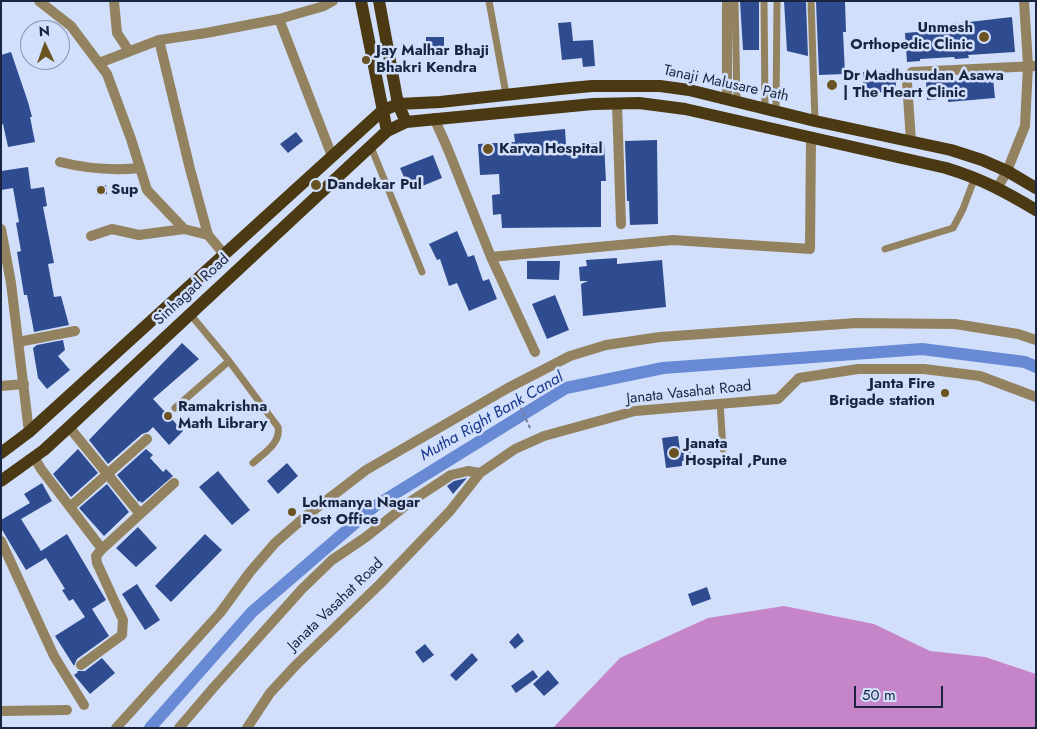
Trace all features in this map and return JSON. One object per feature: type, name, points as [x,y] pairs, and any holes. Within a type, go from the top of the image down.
[{"type":"main road","points":[[360,1],[387,131]]},
{"type":"main road","points":[[379,1],[398,104],[405,122],[562,107],[658,104],[946,168],[998,187],[1036,210]]},
{"type":"main road","name":"Tanaji Malusare Path","points":[[398,104],[440,102],[560,88],[660,86],[732,100],[951,150],[982,160],[1007,171],[1036,188]]},
{"type":"main road","points":[[560,88],[562,107]]},
{"type":"main road","name":"Sinhagad Road","points":[[1,453],[29,432],[382,111],[398,104]]},
{"type":"main road","name":"Sinhagad Road","points":[[1,481],[34,457],[69,427],[387,131],[405,122]]},
{"type":"main road","points":[[209,268],[224,283]]},
{"type":"street","points":[[114,1],[117,32],[129,51]]},
{"type":"street","points":[[99,63],[158,40],[280,19],[324,6],[333,1]]},
{"type":"street","points":[[727,1],[732,100]]},
{"type":"street","points":[[998,187],[1007,171],[1025,126],[1032,65],[1024,1]]},
{"type":"street","points":[[41,2],[71,26],[107,74],[147,190],[184,229]]},
{"type":"street","points":[[280,19],[332,156]]},
{"type":"street","points":[[158,40],[208,234],[224,254]]},
{"type":"street","points":[[911,141],[907,82],[908,76],[912,72],[1032,65]]},
{"type":"street","points":[[617,104],[621,224]]},
{"type":"street","points":[[434,118],[491,257],[535,352]]},
{"type":"street","points":[[491,257],[673,240],[810,249],[811,137]]},
{"type":"street","points":[[60,162],[82,168],[114,171],[140,168]]},
{"type":"street","points":[[91,236],[112,228],[139,235],[184,229],[208,234]]},
{"type":"street","points":[[1,229],[6,284],[18,342],[29,432]]},
{"type":"street","points":[[116,728],[220,613],[250,572],[275,543],[288,532],[366,470],[511,386],[570,356],[606,345],[660,337],[856,323],[956,324],[1018,334],[1036,340]]},
{"type":"street","points":[[18,342],[75,331]]},
{"type":"street","name":"Janata Vasahat Road","points":[[247,728],[270,693],[297,664],[380,584],[450,511],[480,473],[515,449],[544,436],[635,411],[778,399],[799,378],[858,369],[924,369],[980,376],[1036,397]]},
{"type":"street","points":[[1,386],[24,384]]},
{"type":"street","points":[[69,427],[140,514]]},
{"type":"street","points":[[70,507],[147,439]]},
{"type":"street","points":[[34,457],[41,469],[102,549]]},
{"type":"street","points":[[179,728],[302,589],[332,560],[366,537],[410,502],[451,475],[468,471],[480,473]]},
{"type":"street","points":[[81,665],[122,636],[123,620],[97,563],[96,556],[174,483]]},
{"type":"street","points":[[1,541],[54,656],[84,706]]},
{"type":"street","points":[[1,711],[66,710]]},
{"type":"lane","points":[[489,1],[506,94]]},
{"type":"lane","points":[[732,100],[735,1]]},
{"type":"lane","points":[[764,1],[771,110]]},
{"type":"lane","points":[[771,110],[777,1]]},
{"type":"lane","points":[[811,1],[815,120]]},
{"type":"lane","points":[[371,147],[422,272]]},
{"type":"lane","points":[[885,249],[953,228],[963,209],[975,177]]},
{"type":"lane","points":[[190,314],[229,361],[278,427],[279,434],[275,443],[254,463]]},
{"type":"lane","points":[[175,408],[229,361]]},
{"type":"lane","points":[[720,404],[723,449]]},
{"type":"path","points":[[511,386],[535,440]]},
{"type":"shaded area","points":[[784,606],[874,624],[930,651],[985,657],[1036,674],[1036,728],[553,728],[620,658],[708,618]]},
{"type":"building","points":[[740,1],[759,1],[759,50],[743,50]]},
{"type":"building","points":[[784,1],[805,1],[806,3],[808,56],[787,51]]},
{"type":"building","points":[[845,1],[846,32],[843,32],[845,74],[819,75],[816,2]]},
{"type":"building","points":[[1012,17],[1015,52],[968,55],[969,58],[920,59],[920,61],[907,62],[905,33],[952,29],[952,24]]},
{"type":"building","points":[[571,22],[573,41],[593,40],[595,66],[583,67],[582,58],[562,60],[558,23]]},
{"type":"building","points":[[426,37],[444,37],[444,51],[426,51]]},
{"type":"building","points":[[11,52],[32,117],[30,117],[35,142],[8,147],[3,124],[1,125],[1,55]]},
{"type":"building","points":[[896,71],[896,92],[864,93],[863,72]]},
{"type":"building","points":[[993,78],[995,98],[948,102],[948,98],[927,100],[926,82]]},
{"type":"building","points":[[565,129],[566,145],[604,143],[606,181],[601,181],[601,227],[502,228],[501,214],[493,215],[492,195],[500,194],[499,174],[480,175],[478,144],[515,142],[514,134]]},
{"type":"building","points":[[296,132],[303,141],[288,153],[280,144]]},
{"type":"building","points":[[657,140],[658,224],[630,225],[629,201],[627,201],[625,141]]},
{"type":"building","points":[[433,155],[442,178],[410,191],[400,168]]},
{"type":"building","points":[[28,167],[31,189],[44,187],[47,206],[43,207],[54,263],[48,264],[54,297],[61,296],[69,325],[34,332],[27,295],[24,295],[17,252],[21,251],[16,223],[19,222],[13,188],[1,190],[1,171]]},
{"type":"building","name":"Sup","points":[[106,185],[107,194],[97,195],[96,186]]},
{"type":"building","points":[[457,231],[468,257],[474,255],[483,281],[489,279],[497,299],[469,311],[457,283],[449,286],[440,259],[437,260],[429,244]]},
{"type":"building","points":[[617,258],[617,264],[662,260],[666,307],[583,316],[581,284],[588,281],[580,281],[579,267],[587,266],[586,260]]},
{"type":"building","points":[[527,261],[560,261],[559,280],[527,279]]},
{"type":"building","points":[[555,295],[569,330],[547,339],[532,304]]},
{"type":"building","points":[[63,340],[65,350],[58,356],[70,370],[47,389],[38,378],[33,348],[37,345]]},
{"type":"building","points":[[182,343],[199,359],[153,399],[183,431],[169,445],[153,427],[148,432],[142,434],[108,464],[89,440]]},
{"type":"building","points":[[678,436],[680,450],[690,448],[691,460],[682,461],[682,466],[666,468],[662,438]]},
{"type":"building","points":[[78,449],[98,473],[71,497],[53,474]]},
{"type":"building","points":[[146,449],[153,455],[150,458],[163,472],[166,469],[173,476],[142,503],[139,502],[117,475]]},
{"type":"building","points":[[287,463],[298,476],[278,494],[267,481]]},
{"type":"building","points":[[218,471],[250,510],[232,525],[199,487]]},
{"type":"building","points":[[467,478],[453,494],[447,486],[454,481]]},
{"type":"building","points":[[42,483],[52,501],[21,519],[41,551],[67,534],[106,600],[92,609],[109,636],[77,659],[74,666],[55,636],[85,617],[73,599],[69,601],[62,590],[65,589],[46,558],[26,570],[1,528],[1,520],[30,503],[24,494]]},
{"type":"building","points":[[107,484],[129,512],[104,536],[79,508]]},
{"type":"building","points":[[138,527],[157,548],[136,567],[116,548]]},
{"type":"building","points":[[205,534],[222,550],[171,602],[155,586]]},
{"type":"building","points":[[137,584],[160,620],[145,630],[122,594]]},
{"type":"building","points":[[707,587],[711,599],[692,606],[688,594]]},
{"type":"building","points":[[518,633],[524,641],[515,649],[509,642]]},
{"type":"building","points":[[425,644],[434,655],[423,663],[415,652]]},
{"type":"building","points":[[472,653],[478,660],[456,681],[450,675]]},
{"type":"building","points":[[102,658],[115,673],[90,694],[74,675],[77,671],[85,671]]},
{"type":"building","points":[[533,670],[538,677],[516,693],[511,686]]},
{"type":"building","points":[[548,670],[559,683],[544,696],[533,684]]},
{"type":"waterway","name":"Mutha Right Bank Canal","points":[[150,728],[252,612],[375,506],[566,388],[663,368],[922,349],[1025,362],[1036,367]]},
{"type":"place","name":"Unmesh Orthopedic Clinic","points":[[984,37]]},
{"type":"place","name":"Jay Malhar Bhaji Bhakri Kendra","points":[[366,60]]},
{"type":"place","name":"Dr Madhusudan Asawa | The Heart Clinic","points":[[832,85]]},
{"type":"place","name":"Karva Hospital","points":[[488,149]]},
{"type":"place","name":"Dandekar Pul","points":[[316,185]]},
{"type":"place","name":"Sup","points":[[101,190]]},
{"type":"place","name":"Janta Fire Brigade station","points":[[945,393]]},
{"type":"place","name":"Ramakrishna Math Library","points":[[168,416]]},
{"type":"place","name":"Janata Hospital ,Pune","points":[[674,453]]},
{"type":"place","name":"Lokmanya Nagar Post Office","points":[[292,512]]}]
